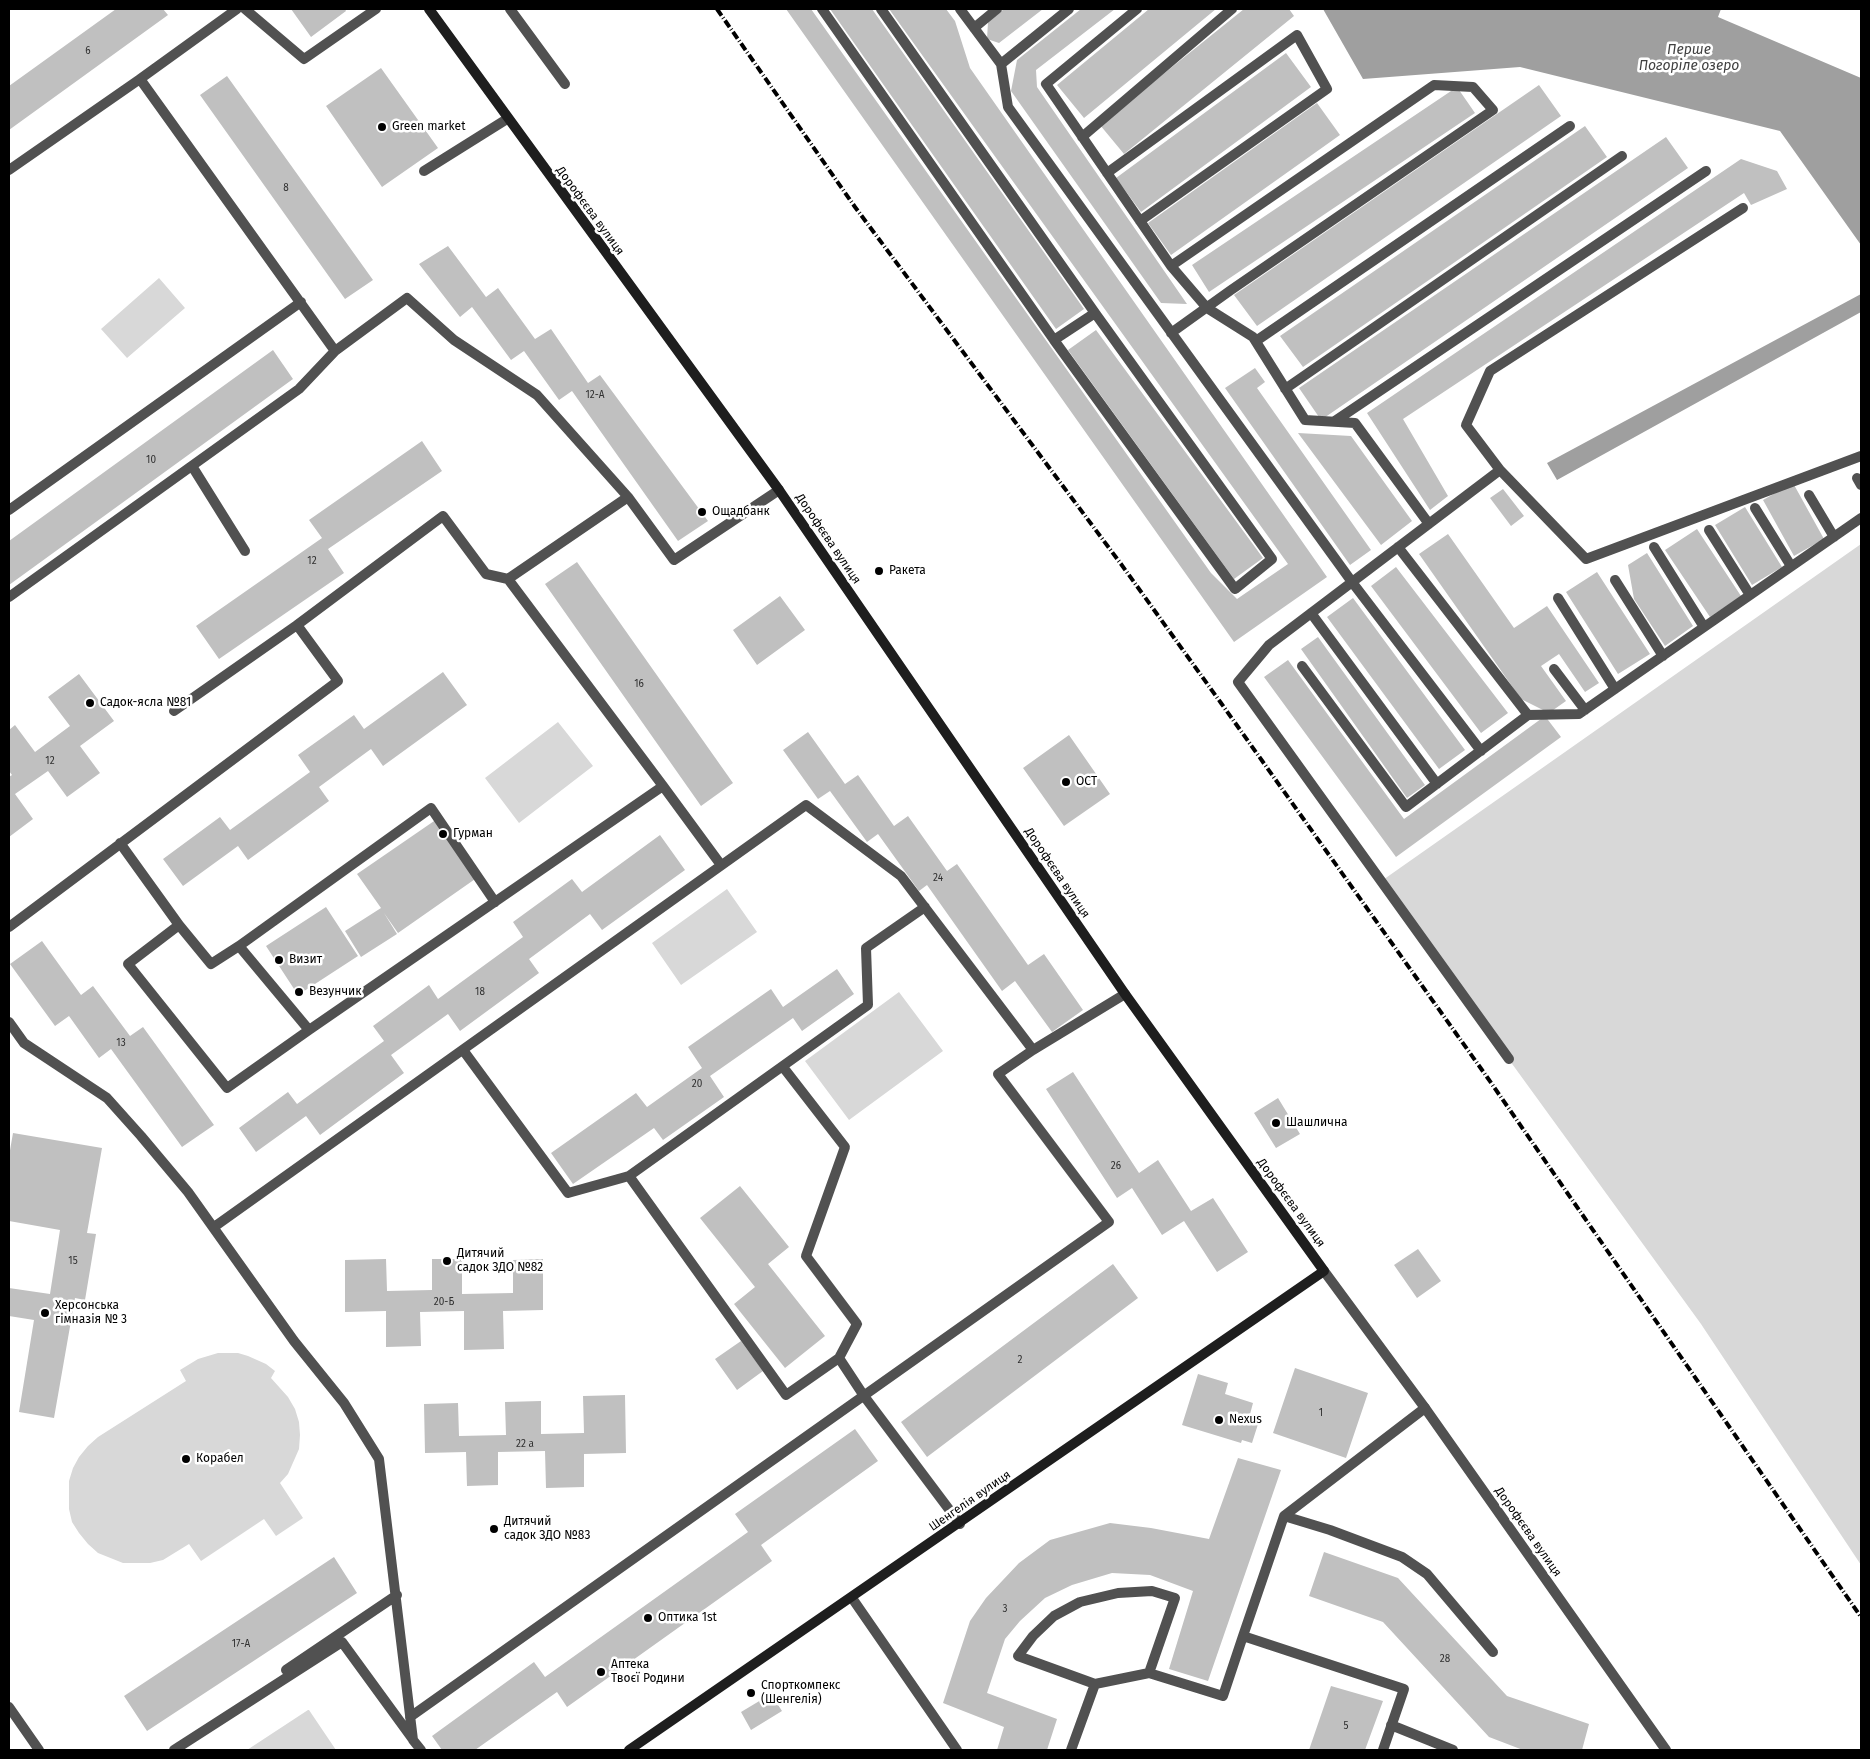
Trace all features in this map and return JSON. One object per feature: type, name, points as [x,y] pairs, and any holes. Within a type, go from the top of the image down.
[{"type":"street","points":[[9,170],[237,9]]},
{"type":"street","points":[[245,9],[304,59],[376,9]]},
{"type":"street","name":"Дорофєєва вулиця","points":[[429,9],[507,119],[779,490],[1125,994],[1425,1408],[1666,1750]]},
{"type":"street","points":[[510,9],[565,84]]},
{"type":"street","points":[[822,9],[1054,340],[1235,589],[1272,560],[881,9]]},
{"type":"street","points":[[960,9],[1001,64],[1008,107],[1352,582],[1481,751]]},
{"type":"street","points":[[974,28],[997,9]]},
{"type":"street","points":[[1001,64],[1069,9]]},
{"type":"street","points":[[1137,9],[1046,84],[1171,266],[1208,308],[1253,337],[1305,420],[1355,423],[1429,524]]},
{"type":"street","points":[[1082,137],[1232,9]]},
{"type":"street","points":[[1107,173],[1297,36],[1327,89],[1140,221]]},
{"type":"street","points":[[140,79],[335,351]]},
{"type":"street","points":[[1171,266],[1434,85],[1473,87],[1492,110],[1231,290],[1171,334]]},
{"type":"street","points":[[424,171],[507,119]]},
{"type":"street","points":[[1256,341],[1570,126]]},
{"type":"street","points":[[1285,389],[1622,156]]},
{"type":"street","points":[[1335,422],[1706,171]]},
{"type":"street","points":[[1743,208],[1490,370],[1466,425],[1500,470],[1586,559],[1861,456]]},
{"type":"street","points":[[9,597],[299,390],[335,351],[407,298],[454,340],[537,395],[628,496],[674,560],[779,490]]},
{"type":"street","points":[[9,510],[300,302]]},
{"type":"street","points":[[1054,340],[1095,313]]},
{"type":"street","points":[[192,466],[245,552]]},
{"type":"street","points":[[1500,470],[1269,645],[1238,682],[1509,1059]]},
{"type":"street","points":[[1809,495],[1834,537]]},
{"type":"street","points":[[508,579],[628,496]]},
{"type":"street","points":[[1756,508],[1792,566]]},
{"type":"street","points":[[174,711],[297,625],[443,516],[486,574],[508,579],[720,865]]},
{"type":"street","points":[[1302,666],[1406,806],[1528,715],[1579,714],[1861,518]]},
{"type":"street","points":[[1709,530],[1750,595]]},
{"type":"street","points":[[1398,547],[1528,715]]},
{"type":"street","points":[[1654,547],[1704,627]]},
{"type":"street","points":[[1615,580],[1663,656]]},
{"type":"street","points":[[1558,598],[1615,689]]},
{"type":"street","points":[[1311,612],[1437,784]]},
{"type":"street","points":[[9,927],[338,681],[297,625]]},
{"type":"street","points":[[1554,669],[1585,710]]},
{"type":"street","points":[[179,925],[128,964],[227,1088],[663,786]]},
{"type":"street","points":[[214,1227],[806,805],[901,876],[1033,1050]]},
{"type":"street","points":[[120,843],[179,925],[211,964],[239,946],[431,808],[495,902]]},
{"type":"street","points":[[463,1050],[568,1193],[629,1176],[868,1005],[866,948],[925,907]]},
{"type":"street","points":[[239,946],[309,1030]]},
{"type":"street","points":[[410,1717],[1109,1222],[998,1074],[1033,1050],[1125,994]]},
{"type":"street","points":[[9,1022],[24,1043],[107,1098],[188,1192],[294,1341],[344,1403],[379,1459],[397,1595],[413,1740]]},
{"type":"street","points":[[629,1176],[786,1395],[839,1358],[857,1324],[806,1256],[845,1147],[783,1067]]},
{"type":"street","name":"Шенгелія вулиця","points":[[629,1750],[960,1524],[1324,1271]]},
{"type":"street","points":[[839,1358],[864,1396],[960,1524]]},
{"type":"street","points":[[1149,1673],[1175,1598],[1152,1591],[1118,1593],[1080,1602],[1054,1616],[1033,1636],[1018,1656],[1095,1684],[1149,1673],[1223,1696],[1284,1516],[1425,1408]]},
{"type":"street","points":[[1284,1516],[1330,1530],[1402,1557],[1427,1574],[1493,1652]]},
{"type":"street","points":[[168,1750],[397,1595]]},
{"type":"street","points":[[852,1598],[956,1750]]},
{"type":"street","points":[[1243,1636],[1404,1689],[1382,1750]]},
{"type":"street","points":[[174,1750],[342,1642],[420,1750]]},
{"type":"street","points":[[1071,1750],[1095,1684]]},
{"type":"street","points":[[10,1712],[39,1750]]},
{"type":"street","points":[[1391,1725],[1453,1750]]},
{"type":"shaded area","points":[[159,278],[185,308],[127,358],[101,329]]},
{"type":"shaded area","points":[[1861,544],[1861,1565],[1701,1324],[1380,882]]},
{"type":"shaded area","points":[[558,722],[593,766],[519,823],[485,778]]},
{"type":"shaded area","points":[[727,889],[757,932],[681,985],[652,943]]},
{"type":"shaded area","points":[[899,992],[943,1051],[849,1120],[805,1061]]},
{"type":"shaded area","name":"Корабел","points":[[218,1353],[238,1353],[266,1364],[275,1371],[271,1378],[288,1397],[295,1409],[299,1422],[299,1449],[288,1474],[280,1483],[303,1518],[276,1536],[264,1519],[201,1561],[189,1544],[163,1560],[150,1563],[123,1563],[98,1553],[79,1533],[72,1522],[69,1509],[69,1481],[79,1457],[98,1437],[186,1381],[180,1370],[198,1359]]},
{"type":"shaded area","points":[[308,1710],[336,1750],[247,1750]]},
{"type":"water","name":"Перше Погоріле озеро","points":[[1323,9],[1721,9],[1718,17],[1861,78],[1861,245],[1780,131],[1520,67],[1363,79]]},
{"type":"water","points":[[1861,294],[1861,312],[1557,480],[1547,463]]},
{"type":"building","points":[[116,9],[163,9],[168,15],[9,130],[9,86]]},
{"type":"building","points":[[291,9],[345,9],[346,11],[311,37]]},
{"type":"building","points":[[786,9],[811,9],[1211,573],[1237,599],[1288,564],[889,9],[946,9],[955,21],[970,68],[1327,577],[1234,642]]},
{"type":"building","points":[[830,9],[872,9],[1084,309],[1056,329]]},
{"type":"building","points":[[1004,9],[1043,9],[999,43],[987,39],[988,22]]},
{"type":"building","points":[[1081,9],[1115,9],[1036,70],[1037,87],[1187,304],[1161,303],[1011,91],[1017,60]]},
{"type":"building","points":[[1149,9],[1216,9],[1084,118],[1057,85]]},
{"type":"building","points":[[1244,9],[1289,9],[1294,16],[1124,154],[1100,125]]},
{"type":"building","points":[[1286,53],[1311,87],[1141,212],[1116,178]]},
{"type":"building","name":"Green market","points":[[381,68],[438,148],[382,187],[326,106]]},
{"type":"building","points":[[227,76],[373,280],[345,299],[200,95]]},
{"type":"building","points":[[1539,85],[1561,116],[1257,326],[1234,295]]},
{"type":"building","points":[[1457,87],[1475,113],[1209,292],[1192,265]]},
{"type":"building","points":[[1317,103],[1340,135],[1171,255],[1148,223]]},
{"type":"building","points":[[1585,126],[1607,157],[1303,367],[1280,336]]},
{"type":"building","points":[[1666,137],[1688,168],[1321,420],[1299,388]]},
{"type":"building","points":[[1741,159],[1777,171],[1787,189],[1751,205],[1744,193],[1403,419],[1448,496],[1430,510],[1367,413]]},
{"type":"building","points":[[448,246],[486,297],[498,288],[535,339],[551,329],[588,383],[600,375],[708,521],[678,541],[572,391],[559,400],[524,351],[511,360],[472,307],[460,317],[419,264]]},
{"type":"building","points":[[1096,330],[1263,558],[1234,579],[1068,350]]},
{"type":"building","points":[[273,350],[293,379],[9,585],[9,541]]},
{"type":"building","points":[[1255,368],[1265,382],[1257,388],[1371,550],[1350,565],[1225,388]]},
{"type":"building","points":[[1298,433],[1351,436],[1412,521],[1381,545]]},
{"type":"building","points":[[422,441],[442,471],[328,549],[344,573],[219,659],[196,626],[322,538],[309,520]]},
{"type":"building","points":[[1793,483],[1824,539],[1794,556],[1763,500]]},
{"type":"building","points":[[1503,489],[1524,516],[1511,526],[1490,498]]},
{"type":"building","points":[[1745,507],[1782,567],[1752,585],[1715,525]]},
{"type":"building","points":[[1697,529],[1741,596],[1710,617],[1665,550]]},
{"type":"building","points":[[1448,534],[1514,628],[1547,606],[1599,683],[1585,692],[1559,654],[1541,666],[1566,701],[1549,713],[1521,699],[1419,554]]},
{"type":"building","points":[[1647,553],[1693,626],[1665,646],[1634,599],[1628,565]]},
{"type":"building","points":[[577,562],[733,783],[701,806],[545,584]]},
{"type":"building","points":[[1396,567],[1508,713],[1481,733],[1371,586]]},
{"type":"building","points":[[1597,572],[1650,654],[1618,674],[1566,592]]},
{"type":"building","points":[[780,596],[805,630],[757,665],[733,630]]},
{"type":"building","points":[[1353,598],[1465,750],[1439,769],[1327,617]]},
{"type":"building","points":[[1318,637],[1425,785],[1407,798],[1301,649]]},
{"type":"building","points":[[1288,660],[1404,819],[1545,716],[1561,737],[1396,857],[1264,677]]},
{"type":"building","points":[[443,672],[467,705],[383,766],[371,749],[319,787],[329,801],[248,860],[238,846],[183,886],[163,859],[220,817],[230,830],[310,772],[298,755],[354,715],[364,729]]},
{"type":"building","points":[[79,674],[114,721],[80,746],[100,773],[67,797],[48,771],[15,794],[33,819],[9,837],[9,777],[12,775],[9,771],[9,730],[15,725],[35,752],[70,726],[48,697]]},
{"type":"building","points":[[808,732],[845,784],[858,775],[894,826],[908,816],[947,871],[957,864],[1028,965],[1044,954],[1083,1010],[1052,1032],[1015,981],[1002,991],[927,885],[919,891],[878,834],[867,842],[830,791],[818,799],[783,750]]},
{"type":"building","points":[[1069,735],[1110,794],[1064,826],[1023,768]]},
{"type":"building","points":[[437,819],[478,877],[398,933],[384,913],[397,934],[361,957],[345,931],[381,908],[357,874]]},
{"type":"building","points":[[660,835],[685,870],[602,930],[590,914],[529,959],[539,973],[460,1031],[448,1014],[391,1055],[404,1073],[320,1135],[306,1116],[256,1152],[239,1128],[288,1092],[297,1104],[384,1041],[373,1026],[429,985],[438,999],[523,937],[513,922],[572,879],[582,892]]},
{"type":"building","points":[[326,907],[358,956],[298,995],[266,946]]},
{"type":"building","points":[[42,941],[81,995],[93,986],[130,1036],[143,1027],[214,1125],[182,1147],[111,1049],[99,1058],[69,1016],[55,1026],[10,964]]},
{"type":"building","points":[[837,969],[854,994],[802,1031],[793,1018],[710,1076],[724,1097],[663,1140],[654,1128],[573,1184],[551,1153],[636,1093],[647,1107],[702,1068],[688,1047],[771,989],[783,1007]]},
{"type":"building","points":[[1073,1072],[1139,1173],[1158,1160],[1191,1211],[1213,1198],[1248,1252],[1217,1272],[1184,1221],[1162,1235],[1132,1188],[1117,1198],[1046,1089]]},
{"type":"building","points":[[1278,1098],[1300,1134],[1276,1148],[1254,1113]]},
{"type":"building","points":[[13,1133],[102,1148],[87,1233],[96,1234],[85,1300],[75,1298],[54,1418],[19,1412],[34,1320],[9,1316],[9,1288],[50,1294],[60,1230],[9,1221],[9,1156]]},
{"type":"building","points":[[740,1186],[789,1247],[768,1264],[825,1336],[785,1368],[734,1304],[755,1287],[700,1218]]},
{"type":"building","points":[[1418,1249],[1441,1281],[1417,1298],[1394,1265]]},
{"type":"building","points":[[386,1259],[387,1291],[432,1290],[432,1259],[462,1259],[462,1294],[513,1293],[513,1260],[543,1259],[543,1310],[503,1311],[504,1349],[464,1350],[464,1311],[420,1312],[421,1346],[386,1347],[386,1311],[345,1312],[345,1260]]},
{"type":"building","points":[[1113,1264],[1138,1298],[927,1457],[901,1422]]},
{"type":"building","points":[[741,1341],[763,1371],[737,1390],[715,1359]]},
{"type":"building","points":[[1295,1368],[1368,1393],[1346,1458],[1273,1433]]},
{"type":"building","points":[[1198,1374],[1228,1383],[1225,1394],[1253,1403],[1249,1418],[1259,1421],[1252,1443],[1242,1440],[1241,1443],[1182,1425]]},
{"type":"building","points":[[625,1395],[626,1453],[584,1454],[584,1487],[546,1488],[545,1451],[498,1452],[498,1485],[467,1486],[466,1452],[425,1453],[424,1404],[458,1403],[459,1436],[506,1435],[505,1402],[541,1401],[541,1434],[584,1433],[583,1396]]},
{"type":"building","points":[[855,1429],[878,1461],[761,1545],[772,1561],[567,1707],[557,1692],[475,1750],[442,1750],[432,1736],[534,1662],[545,1677],[748,1532],[735,1514]]},
{"type":"building","points":[[1238,1458],[1281,1470],[1208,1681],[1169,1669],[1193,1591],[1150,1575],[1112,1573],[1072,1585],[1045,1598],[1020,1621],[1005,1639],[987,1693],[1057,1719],[1047,1750],[997,1750],[1004,1727],[943,1703],[970,1621],[986,1598],[1019,1563],[1050,1540],[1110,1523],[1151,1528],[1209,1539]]},
{"type":"building","points":[[1324,1552],[1398,1578],[1507,1696],[1589,1724],[1582,1750],[1523,1750],[1489,1737],[1383,1622],[1309,1596]]},
{"type":"building","points":[[334,1557],[357,1593],[147,1731],[124,1696]]},
{"type":"building","points":[[1331,1686],[1383,1701],[1365,1750],[1309,1750]]},
{"type":"building","points":[[771,1694],[782,1711],[751,1730],[741,1712]]},
{"type":"railway","points":[[717,9],[855,207],[1121,564],[1221,703],[1487,1077],[1861,1617]]},
{"type":"place","name":"Green market","points":[[382,127]]},
{"type":"place","name":"Ощадбанк","points":[[702,512]]},
{"type":"place","name":"Ракета","points":[[879,571]]},
{"type":"place","name":"Садок-ясла №81","points":[[90,703]]},
{"type":"place","name":"ОСТ","points":[[1066,782]]},
{"type":"place","name":"Гурман","points":[[443,834]]},
{"type":"place","name":"Визит","points":[[279,960]]},
{"type":"place","name":"Везунчик","points":[[299,992]]},
{"type":"place","name":"Шашлична","points":[[1276,1123]]},
{"type":"place","name":"Дитячий садок ЗДО №82","points":[[447,1261]]},
{"type":"place","name":"Херсонська гімназія № 3","points":[[45,1313]]},
{"type":"place","name":"Nexus","points":[[1219,1420]]},
{"type":"place","name":"Корабел","points":[[186,1459]]},
{"type":"place","name":"Дитячий садок ЗДО №83","points":[[494,1529]]},
{"type":"place","name":"Оптика 1st","points":[[648,1618]]},
{"type":"place","name":"Аптека Твоєї Родини","points":[[601,1672]]},
{"type":"place","name":"Спорткомпекс (Шенгелія)","points":[[751,1693]]}]
